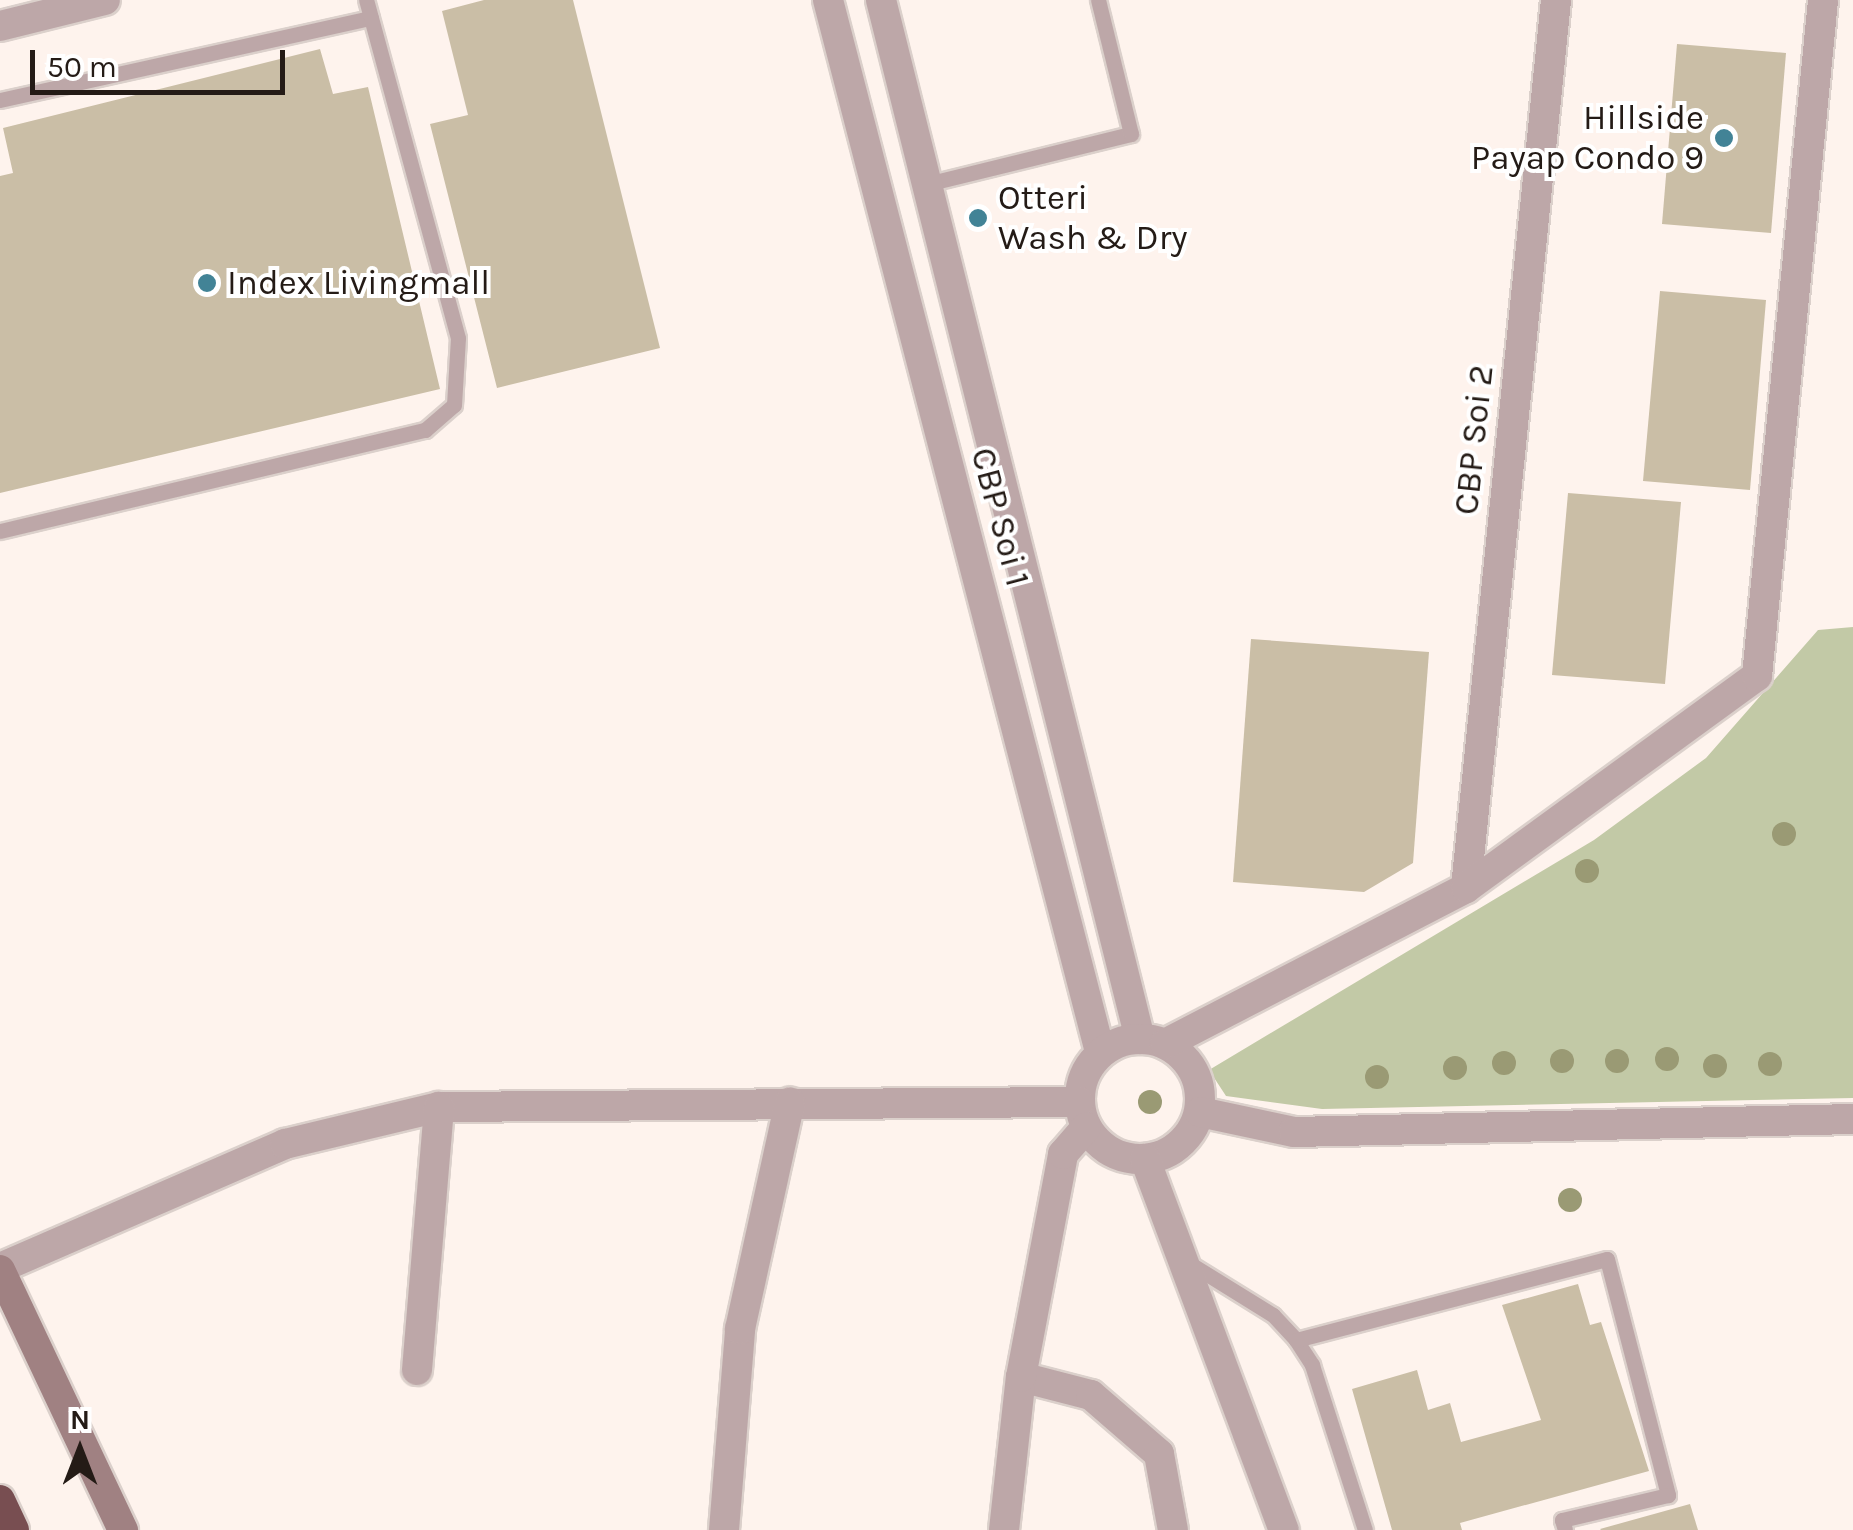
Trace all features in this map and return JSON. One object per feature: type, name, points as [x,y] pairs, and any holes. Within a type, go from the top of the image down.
[{"type":"highway","points":[[0,1500],[14,1530]]},
{"type":"main road","points":[[0,1269],[123,1530]]},
{"type":"street","points":[[0,26],[105,0]]},
{"type":"street","name":"CBP Soi 1","points":[[828,0],[1100,1052]]},
{"type":"street","name":"CBP Soi 1","points":[[880,0],[1021,562],[1153,1041]]},
{"type":"street","name":"CBP Soi 2","points":[[1466,888],[1556,0]]},
{"type":"street","points":[[1004,1530],[1021,1376],[1063,1154],[1083,1115],[1100,1052],[1153,1041],[1466,888],[1757,676],[1823,0]]},
{"type":"street","points":[[976,575],[1021,562]]},
{"type":"street","points":[[0,1269],[285,1144],[440,1107],[790,1102],[1083,1115],[1115,1155],[1145,1160],[1176,1148],[1200,1112],[1190,1065],[1153,1041]]},
{"type":"street","points":[[724,1530],[740,1329],[790,1102]]},
{"type":"street","points":[[417,1370],[440,1107]]},
{"type":"street","points":[[1200,1112],[1294,1132],[1853,1119]]},
{"type":"street","points":[[1145,1160],[1189,1263],[1284,1530]]},
{"type":"street","points":[[1021,1376],[1091,1395],[1159,1454],[1173,1530]]},
{"type":"lane","points":[[0,531],[426,430],[454,405],[458,338],[366,0]]},
{"type":"lane","points":[[926,184],[1131,134],[1098,0]]},
{"type":"lane","points":[[0,100],[371,18]]},
{"type":"lane","points":[[1296,1340],[1607,1259],[1668,1494],[1562,1520],[1565,1530]]},
{"type":"lane","points":[[1189,1263],[1273,1315],[1296,1340],[1312,1365],[1365,1530]]},
{"type":"green space","points":[[1853,627],[1853,1098],[1322,1109],[1226,1096],[1209,1070],[1594,840],[1706,758],[1818,630]]},
{"type":"building","points":[[484,0],[573,0],[660,348],[497,388],[430,124],[468,115],[442,11]]},
{"type":"building","name":"Hillside Payap Condo 9","points":[[1677,44],[1786,53],[1771,233],[1662,224]]},
{"type":"building","name":"Index Livingmall","points":[[320,49],[333,94],[368,87],[440,389],[0,493],[0,176],[13,173],[3,128]]},
{"type":"building","points":[[1660,291],[1766,300],[1750,490],[1643,481]]},
{"type":"building","points":[[1568,493],[1681,502],[1665,684],[1552,675]]},
{"type":"building","points":[[1251,639],[1429,652],[1413,863],[1364,892],[1233,882]]},
{"type":"building","points":[[1578,1284],[1590,1325],[1601,1322],[1649,1471],[1460,1523],[1462,1530],[1392,1530],[1352,1389],[1417,1370],[1428,1410],[1450,1403],[1461,1442],[1541,1420],[1502,1305]]},
{"type":"building","points":[[1690,1504],[1698,1530],[1600,1529]]},
{"type":"place","name":"Hillside Payap Condo 9","points":[[1724,138]]},
{"type":"place","name":"Otteri Wash & Dry","points":[[978,218]]},
{"type":"place","name":"Index Livingmall","points":[[207,283]]}]
